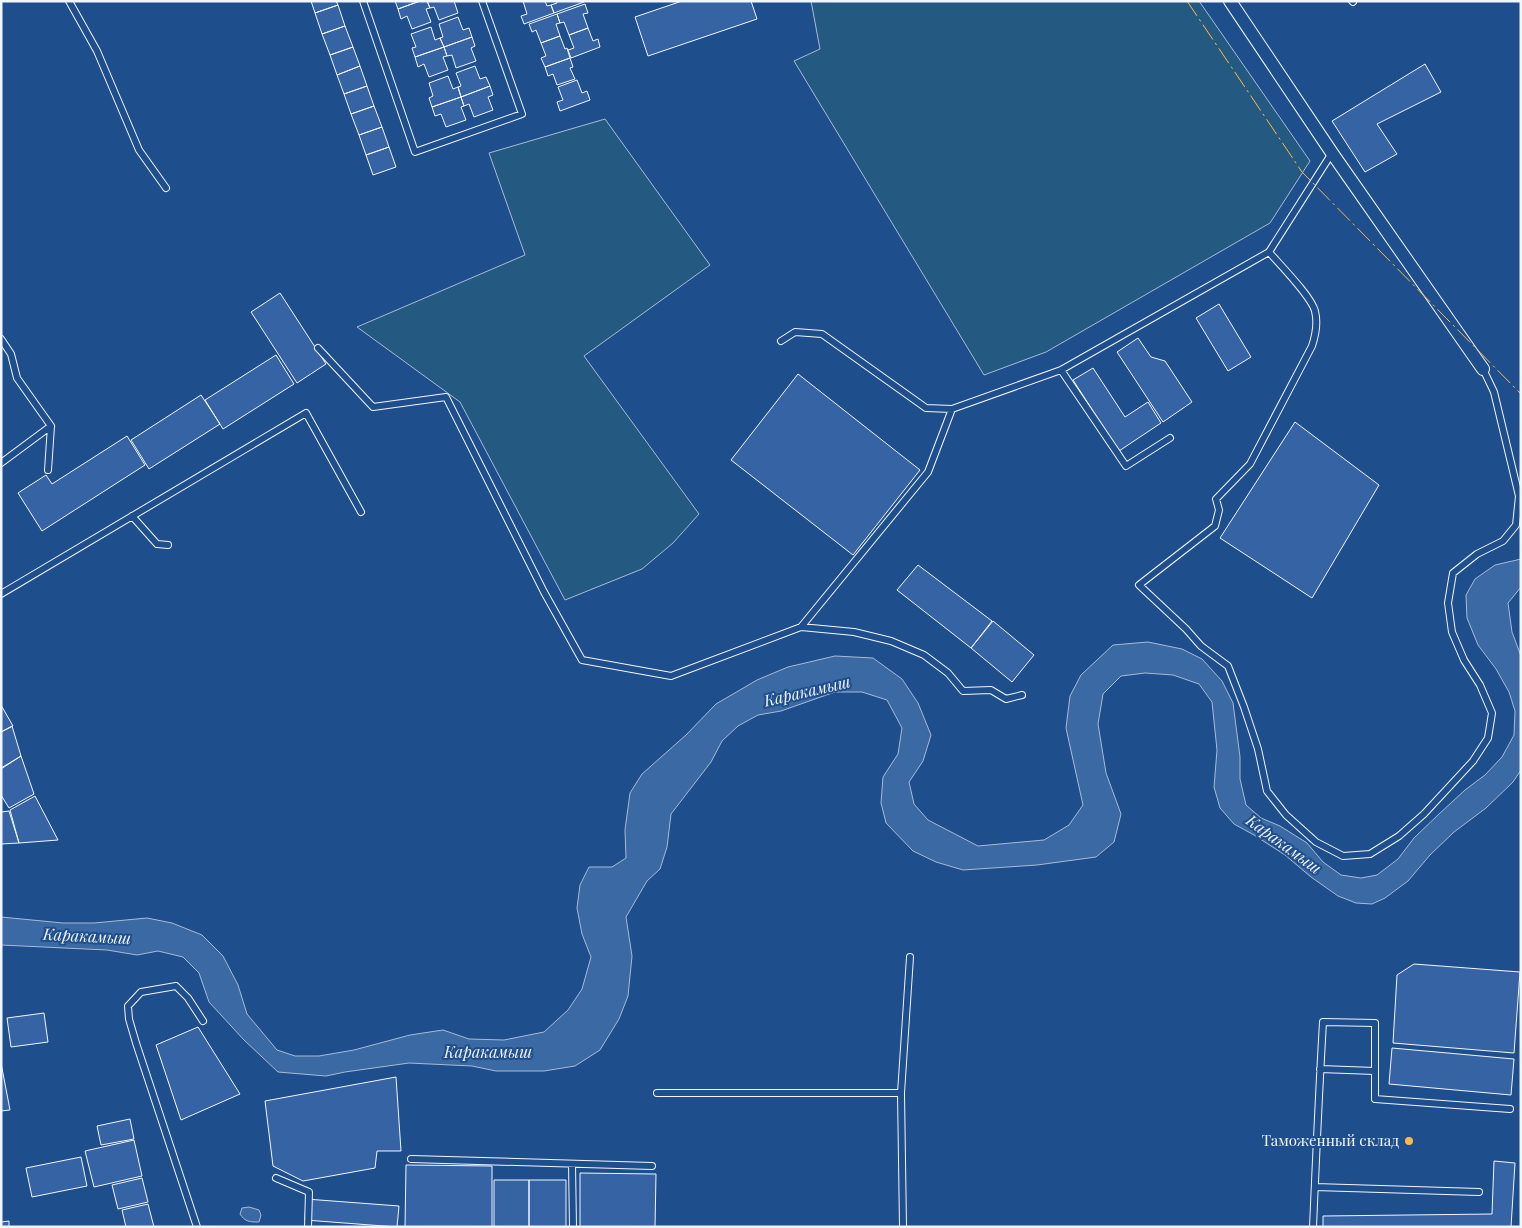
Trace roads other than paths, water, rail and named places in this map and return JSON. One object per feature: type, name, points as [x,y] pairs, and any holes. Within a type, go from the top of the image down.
[{"type":"street","points":[[1230,1],[1332,153],[1483,369]]},
{"type":"lane","points":[[69,1],[97,51],[139,150],[166,188]]},
{"type":"lane","points":[[363,1],[415,152],[522,114],[482,1]]},
{"type":"lane","points":[[781,341],[795,332],[822,334],[926,408],[952,409],[1061,370],[1269,252],[1332,153]]},
{"type":"lane","points":[[1269,252],[1304,292],[1315,310],[1317,332],[1312,346],[1250,464],[1216,499],[1219,510],[1216,526],[1139,586],[1186,629],[1201,646],[1228,666],[1258,749],[1266,791],[1286,815],[1316,842],[1343,856],[1370,854],[1399,836],[1424,814],[1468,767],[1488,738],[1492,713],[1480,685],[1464,660],[1452,632],[1448,603],[1454,572],[1477,554],[1502,541],[1516,525],[1519,496],[1494,392],[1483,369]]},
{"type":"lane","points":[[1,339],[11,354],[16,378],[51,426],[48,470]]},
{"type":"lane","points":[[318,348],[373,407],[446,397],[544,592],[582,660],[671,676],[801,627],[854,632],[891,641],[924,655],[948,673],[963,692],[991,690],[1006,698],[1022,696]]},
{"type":"lane","points":[[1061,370],[1126,466],[1170,438]]},
{"type":"lane","points":[[801,627],[928,472],[952,409]]},
{"type":"lane","points":[[1,594],[306,413],[361,512]]},
{"type":"lane","points":[[1,463],[51,426]]},
{"type":"lane","points":[[132,516],[156,544],[168,546]]},
{"type":"lane","points":[[903,1227],[901,1093],[910,957]]},
{"type":"lane","points":[[196,1227],[136,1043],[129,1019],[128,1006],[141,992],[176,986],[188,998],[203,1021]]},
{"type":"lane","points":[[1313,1227],[1323,1022],[1375,1023],[1375,1098],[1510,1109]]},
{"type":"lane","points":[[1320,1069],[1375,1071]]},
{"type":"lane","points":[[657,1094],[901,1093]]},
{"type":"lane","points":[[410,1159],[652,1166]]},
{"type":"lane","points":[[572,1164],[573,1227]]},
{"type":"lane","points":[[276,1178],[309,1192],[308,1227]]},
{"type":"lane","points":[[1315,1187],[1479,1192]]},
{"type":"water","name":"Каракамыш","points":[[1521,559],[1521,587],[1508,603],[1512,632],[1521,656],[1521,770],[1513,782],[1486,808],[1454,832],[1430,855],[1408,881],[1385,898],[1372,904],[1356,903],[1338,896],[1285,855],[1234,824],[1220,808],[1214,787],[1217,750],[1212,702],[1199,684],[1173,675],[1145,673],[1121,676],[1103,694],[1098,724],[1106,773],[1121,814],[1114,842],[1096,857],[1037,865],[963,870],[936,862],[913,851],[886,823],[881,803],[883,777],[898,754],[902,728],[887,700],[862,692],[835,692],[781,711],[758,715],[738,726],[722,741],[711,762],[671,814],[667,847],[660,869],[647,881],[626,917],[632,956],[628,996],[619,1019],[600,1050],[575,1066],[544,1071],[496,1071],[472,1066],[409,1063],[326,1076],[278,1072],[244,1040],[209,1002],[199,973],[183,957],[158,951],[137,955],[107,950],[1,945],[1,917],[63,923],[94,923],[147,918],[172,923],[202,935],[223,956],[238,985],[247,1014],[277,1050],[295,1056],[319,1056],[354,1050],[410,1035],[443,1030],[469,1039],[504,1040],[544,1032],[568,1010],[582,989],[591,957],[582,934],[577,908],[580,885],[589,867],[612,867],[626,858],[625,830],[630,793],[642,774],[686,735],[716,704],[757,680],[788,667],[835,656],[873,658],[902,679],[918,703],[931,735],[923,761],[909,782],[914,804],[928,820],[978,846],[1044,840],[1069,825],[1083,805],[1066,728],[1070,696],[1081,675],[1113,645],[1148,642],[1182,649],[1202,659],[1222,681],[1233,703],[1240,757],[1240,779],[1246,805],[1261,818],[1280,826],[1307,843],[1323,862],[1341,875],[1361,878],[1377,875],[1398,859],[1414,838],[1439,814],[1485,775],[1502,757],[1514,735],[1515,711],[1509,692],[1496,669],[1478,645],[1467,618],[1466,595],[1475,579],[1495,565]]},
{"type":"water","points":[[249,1207],[259,1210],[261,1215],[259,1222],[248,1221],[240,1214],[242,1208]]},
{"type":"place","name":"Таможенный склад","points":[[1409,1141]]}]
